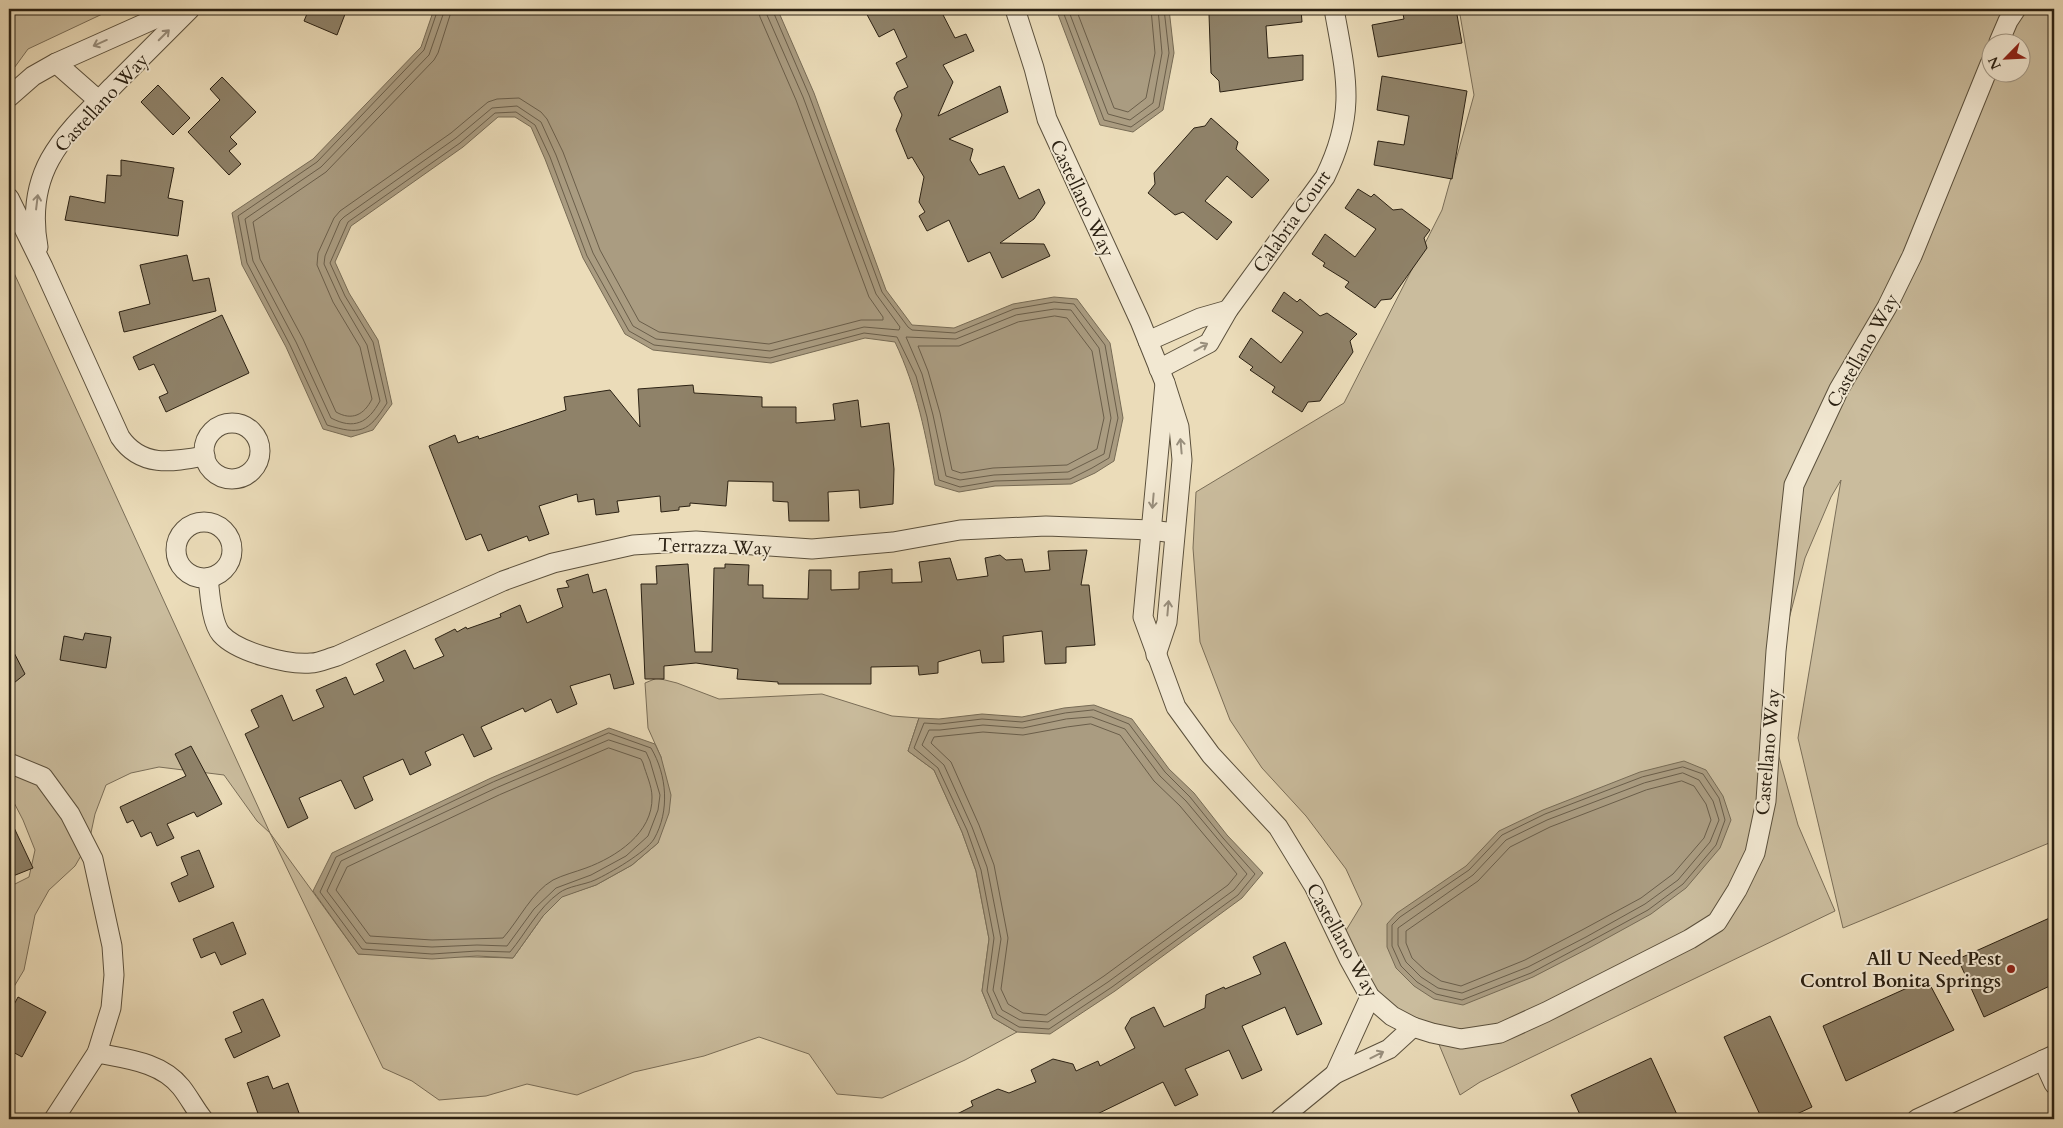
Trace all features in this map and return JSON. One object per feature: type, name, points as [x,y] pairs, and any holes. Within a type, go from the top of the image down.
[{"type":"street","name":"Castellano Way","points":[[9,97],[33,76],[56,63],[177,9]]},
{"type":"street","name":"Castellano Way","points":[[43,268],[37,238],[36,203],[43,172],[49,160],[64,136],[190,9]]},
{"type":"street","name":"Castellano Way","points":[[1015,9],[1034,68],[1047,118],[1148,341],[1179,427],[1182,460],[1167,622],[1156,655]]},
{"type":"street","name":"Calabria Court","points":[[1162,376],[1209,343],[1228,310],[1326,177],[1337,154],[1344,127],[1347,99],[1344,62],[1334,9]]},
{"type":"street","points":[[2004,32],[2016,9]]},
{"type":"street","points":[[56,63],[98,100]]},
{"type":"street","name":"Castellano Way","points":[[1162,376],[1144,617],[1176,707],[1211,755],[1278,828],[1314,886],[1349,959],[1370,997],[1392,1016],[1432,1034],[1461,1039],[1500,1033],[1546,1012],[1690,939],[1717,922],[1732,898],[1755,853],[1766,801],[1776,651],[1794,485],[1839,389],[1887,307],[1912,256],[1983,82]]},
{"type":"street","name":"Castellano Way","points":[[9,198],[120,437],[127,447],[146,458],[157,461],[183,460],[204,456]]},
{"type":"street","points":[[1148,341],[1200,318],[1228,310]]},
{"type":"street","name":"Terrazza Way","points":[[208,578],[213,616],[221,634],[248,652],[289,662],[312,663],[337,656],[502,581],[553,563],[633,545],[696,541],[812,549],[893,542],[960,530],[1046,526],[1151,530],[1174,533]]},
{"type":"street","points":[[9,763],[42,777],[70,814],[93,859],[112,946],[114,975],[111,1008],[98,1053],[54,1119]]},
{"type":"street","points":[[1335,1074],[1370,997]]},
{"type":"street","points":[[1280,1119],[1335,1074],[1389,1049],[1413,1027]]},
{"type":"street","points":[[98,1053],[150,1064],[167,1073],[181,1086],[203,1119]]},
{"type":"street","points":[[1916,1119],[2049,1058],[2054,1084]]},
{"type":"shaded area","points":[[9,9],[113,9],[28,49],[9,75]]},
{"type":"shaded area","points":[[1459,9],[2054,9],[2054,841],[1843,928],[1798,738],[1841,480],[1831,497],[1805,558],[1789,619],[1778,649],[1774,739],[1798,825],[1835,911],[1480,1082],[1460,1095],[1433,1030],[1375,995],[1339,942],[1362,904],[1346,869],[1306,816],[1262,768],[1230,720],[1200,642],[1193,548],[1196,492],[1344,403],[1442,210],[1474,95]]},
{"type":"shaded area","points":[[9,262],[270,833],[257,821],[224,775],[159,767],[131,773],[106,785],[95,814],[89,842],[75,866],[49,890],[35,915],[24,970],[9,995],[9,887],[29,877],[35,850],[23,820],[9,793]]},
{"type":"shaded area","points":[[657,678],[677,683],[719,699],[822,694],[892,716],[919,718],[908,751],[934,770],[962,832],[976,871],[989,939],[982,991],[993,1018],[1017,1032],[965,1060],[882,1098],[837,1094],[809,1054],[759,1037],[704,1056],[634,1072],[577,1095],[527,1084],[486,1096],[439,1100],[412,1081],[383,1068],[270,833],[358,954],[513,958],[543,916],[563,896],[596,885],[632,865],[658,843],[661,757],[648,728],[645,683]]},
{"type":"water","points":[[434,9],[776,9],[814,93],[886,290],[912,325],[954,328],[1013,304],[1054,297],[1077,299],[1110,343],[1123,418],[1114,461],[1095,473],[1071,484],[995,486],[959,492],[935,485],[915,395],[895,342],[865,338],[771,363],[653,350],[625,334],[583,258],[531,127],[515,117],[498,117],[463,147],[351,226],[335,262],[349,293],[378,340],[392,404],[373,430],[351,437],[323,429],[286,347],[242,265],[232,213],[313,159],[421,47]]},
{"type":"water","points":[[1056,9],[1169,9],[1174,53],[1163,110],[1133,132],[1100,125]]},
{"type":"water","points":[[1094,705],[1132,719],[1169,769],[1194,793],[1227,835],[1263,873],[1242,898],[1115,991],[1050,1034],[1017,1032],[993,1018],[982,991],[989,939],[976,871],[962,832],[934,770],[908,751],[919,718],[939,719],[982,714],[1022,717],[1064,708]]},
{"type":"water","points":[[609,728],[655,744],[661,757],[671,795],[669,813],[658,843],[632,865],[596,885],[562,897],[543,916],[513,958],[477,956],[432,959],[358,954],[313,891],[332,853],[491,778]]},
{"type":"water","points":[[1684,761],[1706,770],[1723,796],[1731,820],[1720,848],[1686,888],[1651,914],[1533,977],[1463,1005],[1434,999],[1414,986],[1396,968],[1387,947],[1387,924],[1397,913],[1466,866],[1499,831],[1543,810],[1640,772]]},
{"type":"building","points":[[309,9],[347,9],[337,35],[304,21]]},
{"type":"building","points":[[864,9],[940,9],[955,38],[966,34],[974,51],[943,65],[953,82],[938,116],[1000,86],[1008,112],[949,139],[973,149],[970,160],[979,175],[1004,166],[1019,199],[1039,189],[1045,203],[1034,219],[1000,243],[1044,244],[1050,256],[1002,278],[990,252],[968,262],[949,220],[927,231],[919,216],[925,212],[919,202],[924,177],[912,157],[908,159],[896,130],[902,115],[894,98],[897,92],[908,87],[896,63],[907,57],[894,29],[879,37]]},
{"type":"building","points":[[1215,9],[1301,9],[1302,22],[1266,26],[1268,58],[1303,55],[1303,80],[1220,92],[1219,81],[1211,73],[1209,14]]},
{"type":"building","points":[[1402,9],[1456,9],[1462,43],[1378,57],[1372,25],[1404,19]]},
{"type":"building","points":[[1382,76],[1467,91],[1452,179],[1374,165],[1378,141],[1404,145],[1409,116],[1377,110]]},
{"type":"building","points":[[222,77],[256,112],[230,137],[237,144],[229,151],[241,164],[229,175],[188,132],[220,100],[210,89]]},
{"type":"building","points":[[158,85],[190,118],[173,135],[141,102]]},
{"type":"building","points":[[1211,118],[1238,142],[1236,149],[1269,180],[1252,198],[1227,176],[1205,201],[1232,222],[1217,240],[1183,212],[1175,215],[1148,193],[1155,184],[1154,173],[1194,128],[1205,126]]},
{"type":"building","points":[[121,160],[174,168],[168,198],[183,201],[178,236],[65,220],[70,196],[105,203],[107,175],[121,176]]},
{"type":"building","points":[[1358,189],[1371,197],[1374,194],[1393,210],[1402,209],[1430,230],[1424,238],[1427,248],[1391,299],[1381,300],[1375,308],[1345,287],[1349,282],[1323,266],[1325,263],[1312,254],[1325,234],[1355,257],[1376,229],[1345,208]]},
{"type":"building","points":[[187,255],[193,281],[209,278],[216,311],[124,332],[119,312],[150,304],[140,265]]},
{"type":"building","points":[[1284,292],[1297,302],[1300,299],[1320,316],[1327,313],[1357,334],[1350,341],[1353,352],[1320,401],[1308,402],[1302,412],[1272,392],[1275,387],[1250,370],[1253,367],[1239,357],[1251,338],[1281,363],[1303,332],[1272,311]]},
{"type":"building","points":[[222,315],[249,373],[166,412],[159,397],[168,393],[154,364],[139,370],[133,357]]},
{"type":"building","points":[[693,385],[694,393],[762,397],[762,407],[796,407],[796,423],[835,420],[833,404],[858,400],[861,427],[889,423],[894,469],[893,504],[860,508],[859,490],[828,492],[829,521],[789,521],[788,502],[773,501],[773,482],[728,481],[726,506],[690,503],[690,506],[679,507],[679,510],[661,512],[660,496],[617,501],[619,512],[596,515],[594,499],[578,502],[577,494],[539,506],[549,534],[529,541],[527,536],[488,551],[481,534],[466,540],[429,446],[455,435],[458,443],[478,436],[479,439],[566,410],[564,397],[610,390],[640,427],[638,389]]},
{"type":"building","points":[[1087,550],[1081,585],[1089,585],[1095,645],[1066,647],[1066,663],[1045,664],[1042,631],[1003,636],[1004,662],[982,663],[980,650],[938,662],[938,673],[919,675],[918,666],[871,667],[871,684],[778,684],[778,682],[737,679],[738,669],[696,663],[664,666],[664,679],[645,679],[641,584],[657,584],[656,566],[688,564],[695,652],[712,652],[714,568],[725,568],[725,564],[749,565],[748,585],[763,585],[763,598],[808,599],[809,570],[831,570],[831,590],[859,589],[859,572],[892,569],[892,583],[922,582],[919,562],[950,558],[957,580],[988,576],[985,558],[1000,555],[1006,560],[1022,559],[1025,572],[1050,570],[1048,551]]},
{"type":"building","points":[[588,574],[593,593],[606,589],[634,684],[614,689],[610,674],[570,686],[577,704],[557,713],[551,699],[525,712],[523,708],[481,727],[492,749],[474,757],[463,734],[425,752],[431,765],[410,775],[403,759],[363,777],[373,800],[355,809],[341,780],[299,798],[308,818],[288,828],[245,734],[259,727],[251,710],[282,695],[293,721],[324,707],[316,690],[346,677],[354,695],[384,681],[376,664],[405,650],[414,669],[444,656],[435,639],[455,629],[457,632],[466,627],[467,629],[501,617],[500,614],[520,605],[527,623],[563,607],[557,589],[569,587],[566,581]]},
{"type":"building","points":[[85,633],[111,637],[106,668],[60,660],[64,636],[83,640]]},
{"type":"building","points":[[9,643],[25,674],[9,687]]},
{"type":"building","points":[[191,746],[222,804],[197,817],[194,812],[167,824],[174,838],[157,846],[151,832],[141,837],[133,820],[127,823],[120,807],[186,776],[175,754]]},
{"type":"building","points":[[9,817],[33,868],[13,876],[9,865]]},
{"type":"building","points":[[199,850],[214,887],[179,902],[171,883],[188,875],[181,857]]},
{"type":"building","points":[[2054,916],[2054,984],[1984,1017],[1958,959]]},
{"type":"building","points":[[233,922],[246,954],[221,965],[215,952],[201,958],[193,939]]},
{"type":"building","points":[[1285,942],[1322,1024],[1297,1035],[1285,1007],[1242,1026],[1262,1070],[1242,1079],[1229,1050],[1185,1069],[1198,1095],[1175,1106],[1163,1082],[1087,1119],[947,1119],[973,1106],[971,1101],[998,1089],[1009,1093],[1036,1082],[1031,1070],[1053,1059],[1073,1064],[1076,1071],[1098,1061],[1100,1066],[1135,1048],[1125,1028],[1131,1018],[1154,1007],[1164,1027],[1205,1008],[1206,995],[1261,974],[1253,957]]},
{"type":"building","points":[[1927,979],[1954,1030],[1846,1081],[1823,1026]]},
{"type":"building","points":[[18,997],[46,1012],[22,1057],[9,1050],[9,1014]]},
{"type":"building","points":[[263,999],[280,1036],[234,1058],[225,1039],[242,1032],[233,1012]]},
{"type":"building","points":[[1770,1016],[1812,1107],[1786,1119],[1762,1119],[1724,1037]]},
{"type":"building","points":[[1651,1058],[1679,1119],[1582,1119],[1571,1095]]},
{"type":"building","points":[[268,1076],[273,1089],[288,1083],[299,1113],[284,1119],[260,1119],[247,1083]]},
{"type":"place","name":"All U Need Pest Control Bonita Springs","points":[[2011,969]]}]
